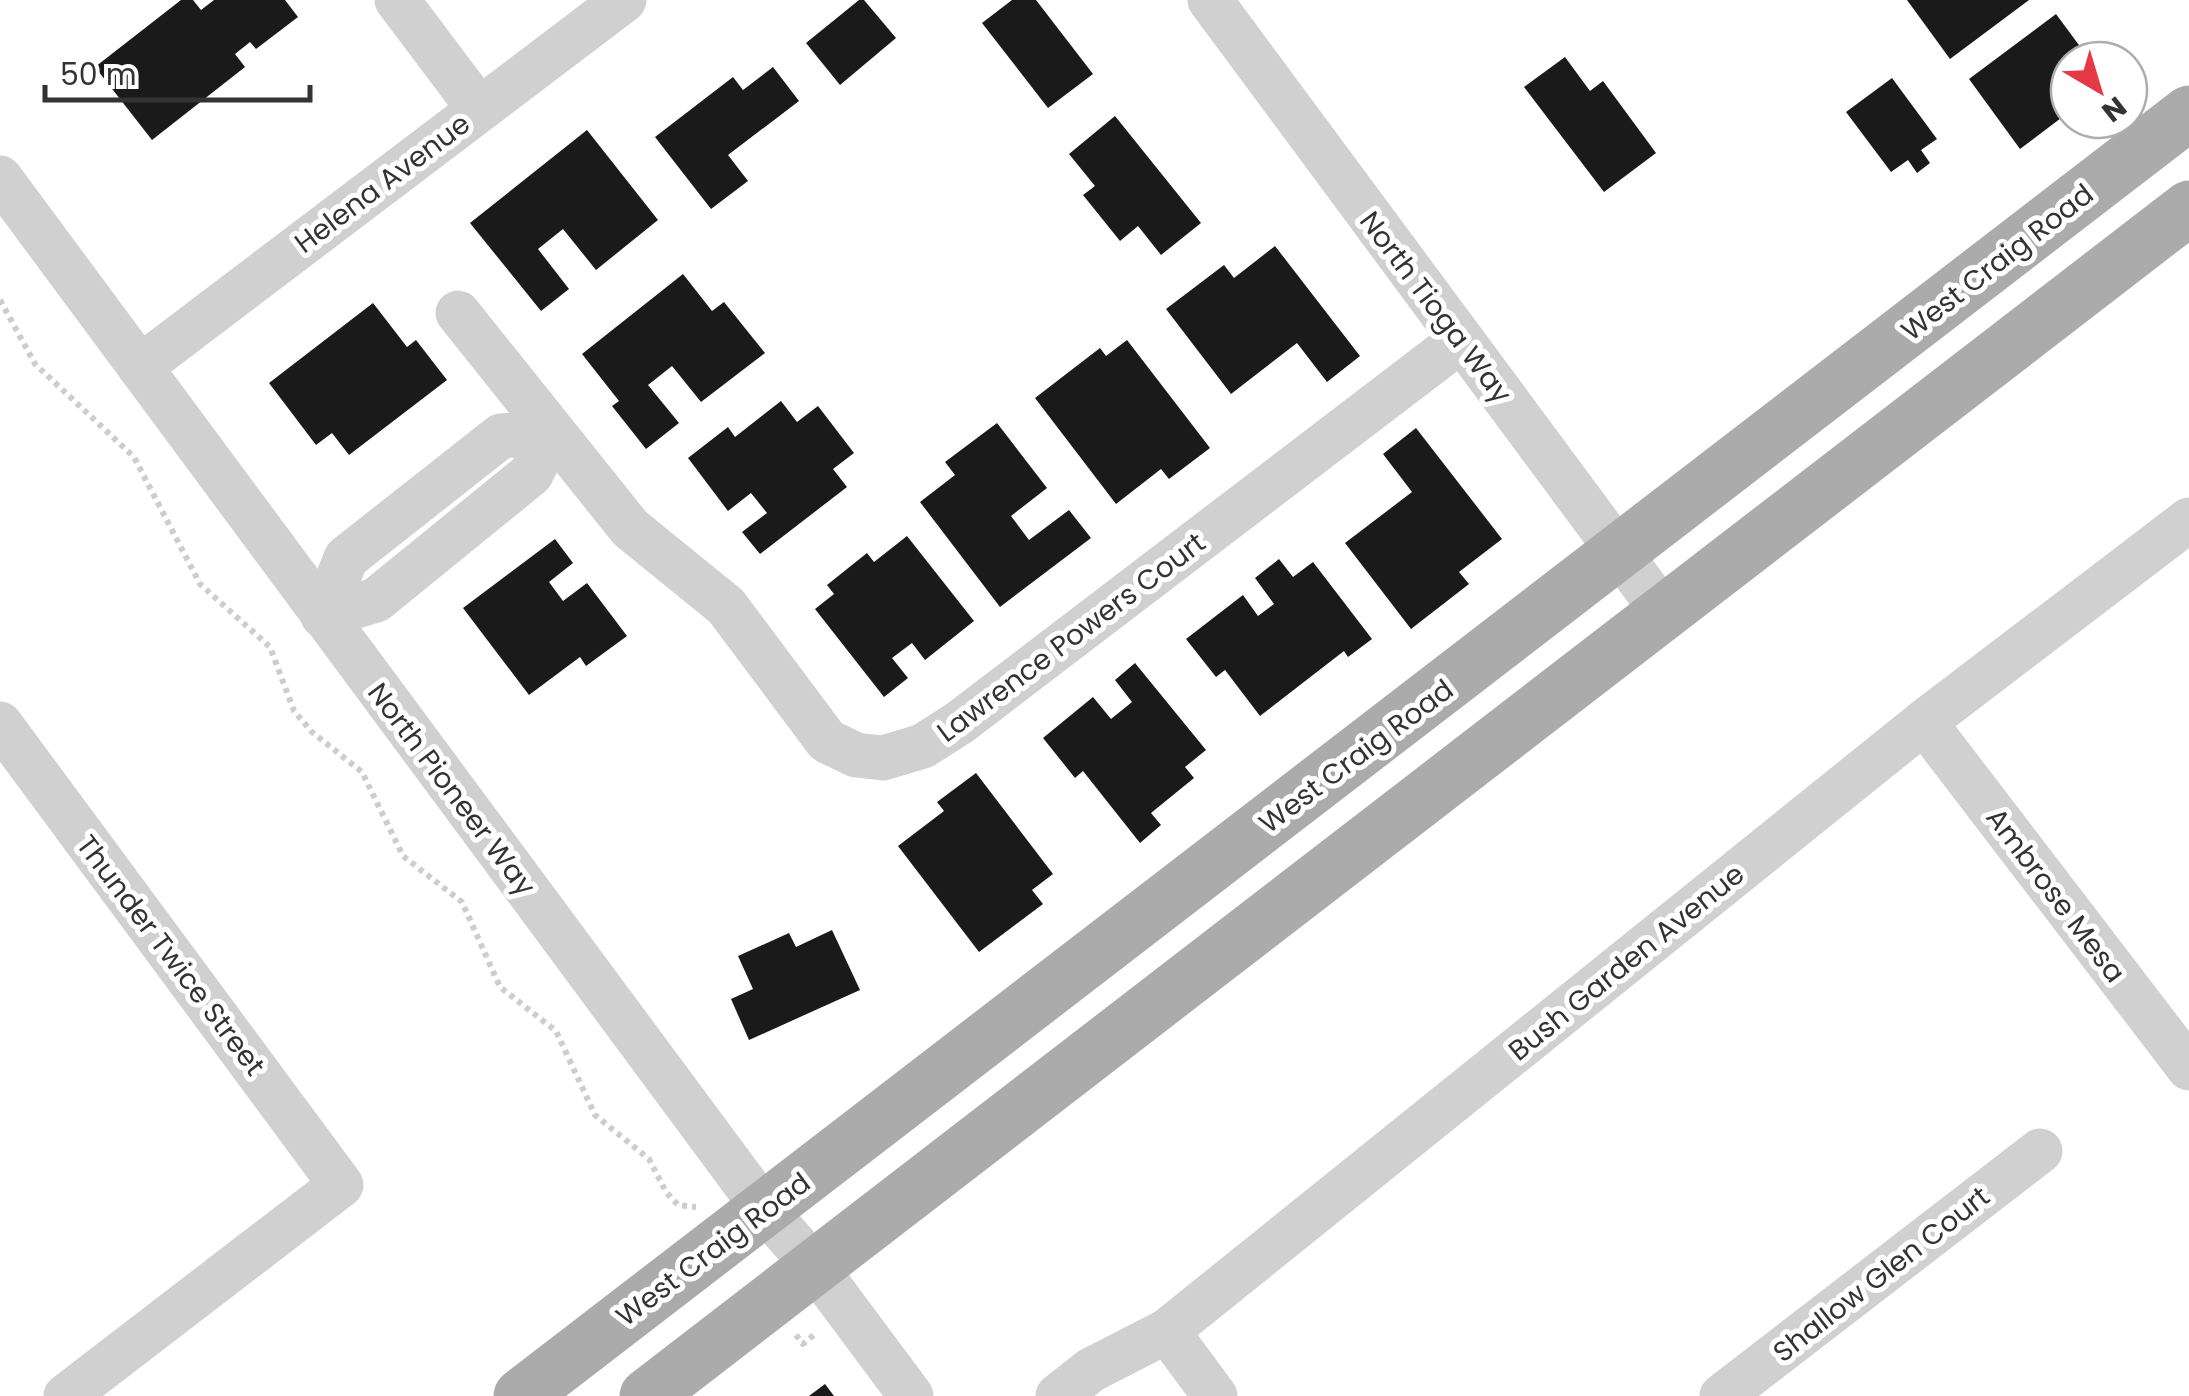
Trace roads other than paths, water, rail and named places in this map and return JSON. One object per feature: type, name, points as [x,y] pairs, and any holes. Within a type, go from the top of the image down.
[{"type":"main road","name":"West Craig Road","points":[[521,1396],[2189,114]]},
{"type":"main road","points":[[648,1396],[2189,208]]},
{"type":"street","points":[[397,0],[479,109]]},
{"type":"street","name":"Helena Avenue","points":[[140,367],[624,0]]},
{"type":"street","name":"North Tioga Way","points":[[1210,0],[1664,613]]},
{"type":"street","name":"North Pioneer Way","points":[[0,178],[764,1209],[815,1267],[911,1396]]},
{"type":"street","points":[[458,313],[552,432]]},
{"type":"street","name":"Lawrence Powers Court","points":[[552,432],[630,528],[726,606],[826,740],[856,755],[883,758],[923,746],[974,711],[1460,340]]},
{"type":"street","points":[[323,616],[346,558],[500,436],[552,432]]},
{"type":"street","points":[[323,616],[376,600],[532,474],[552,432]]},
{"type":"street","points":[[426,497],[456,535]]},
{"type":"street","name":"Bush Garden Avenue","points":[[1058,1396],[1091,1370],[1167,1331],[1924,722],[2189,520]]},
{"type":"street","name":"Ambrose Mesa","points":[[1924,722],[2184,1051]]},
{"type":"street","name":"Thunder Twice Street","points":[[0,724],[341,1186],[66,1396]]},
{"type":"street","name":"Shallow Glen Court","points":[[1722,1396],[2040,1152]]},
{"type":"street","points":[[1167,1331],[1215,1396]]}]
